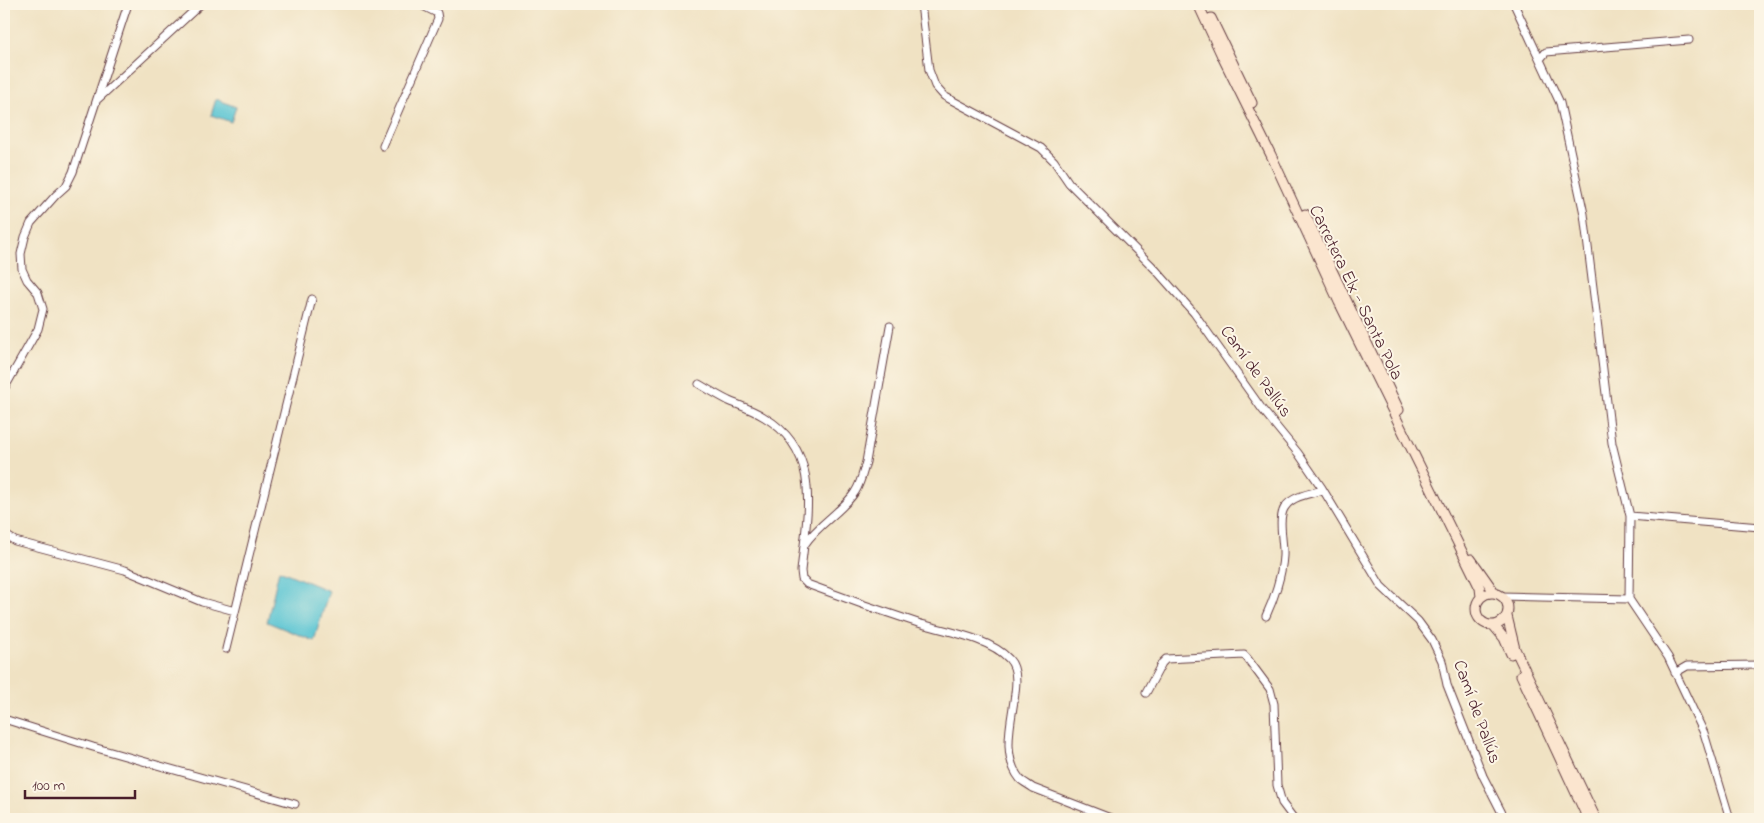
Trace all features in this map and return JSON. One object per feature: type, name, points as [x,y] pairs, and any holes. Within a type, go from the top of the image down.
[{"type":"main road","name":"Carretera Elx - Santa Pola","points":[[1198,4],[1340,302],[1480,588],[1481,597]]},
{"type":"main road","name":"Carretera Elx - Santa Pola","points":[[1204,4],[1473,562],[1499,595]]},
{"type":"main road","points":[[1507,616],[1494,625],[1484,623],[1478,616],[1476,606],[1485,594],[1499,595],[1511,602],[1507,616],[1515,649],[1596,819]]},
{"type":"main road","points":[[1494,625],[1504,638],[1588,819]]},
{"type":"street","points":[[4,389],[38,329],[43,308],[38,293],[27,280],[22,269],[21,254],[25,237],[31,223],[66,186],[70,179],[128,4]]},
{"type":"street","points":[[98,99],[201,4]]},
{"type":"street","points":[[383,146],[438,19],[437,13],[419,4]]},
{"type":"street","name":"Camí de Pallús","points":[[921,4],[929,70],[935,86],[944,96],[1041,148],[1054,161],[1069,183],[1154,269],[1194,313],[1262,409],[1298,453],[1382,586],[1418,621],[1432,640],[1442,661],[1447,685],[1483,776],[1505,819]]},
{"type":"street","points":[[1514,4],[1560,103],[1584,214],[1612,443],[1630,516],[1629,599],[1668,657],[1704,733],[1730,819]]},
{"type":"street","points":[[1540,58],[1546,52],[1689,40]]},
{"type":"street","points":[[226,649],[312,299]]},
{"type":"street","points":[[804,546],[823,523],[854,494],[860,484],[866,462],[890,326]]},
{"type":"street","points":[[699,384],[728,400],[764,416],[778,426],[793,442],[803,460],[807,484],[802,579],[807,584],[903,618],[969,637],[995,648],[1009,658],[1015,668],[1016,677],[1008,734],[1009,748],[1013,767],[1021,780],[1033,788],[1113,819]]},
{"type":"street","points":[[1266,616],[1273,600],[1283,557],[1281,516],[1285,506],[1299,497],[1323,490]]},
{"type":"street","points":[[1630,516],[1760,527]]},
{"type":"street","points":[[4,534],[15,541],[125,570],[202,602],[235,611]]},
{"type":"street","points":[[1511,602],[1556,596],[1629,599]]},
{"type":"street","points":[[1146,693],[1166,659],[1244,655],[1270,689],[1274,704],[1277,785],[1282,803],[1294,819]]},
{"type":"street","points":[[1675,673],[1687,666],[1760,665]]},
{"type":"street","points":[[4,719],[93,747],[295,804]]},
{"type":"water","points":[[216,99],[236,107],[231,122],[211,115]]},
{"type":"water","points":[[279,570],[329,591],[314,641],[267,622]]}]
